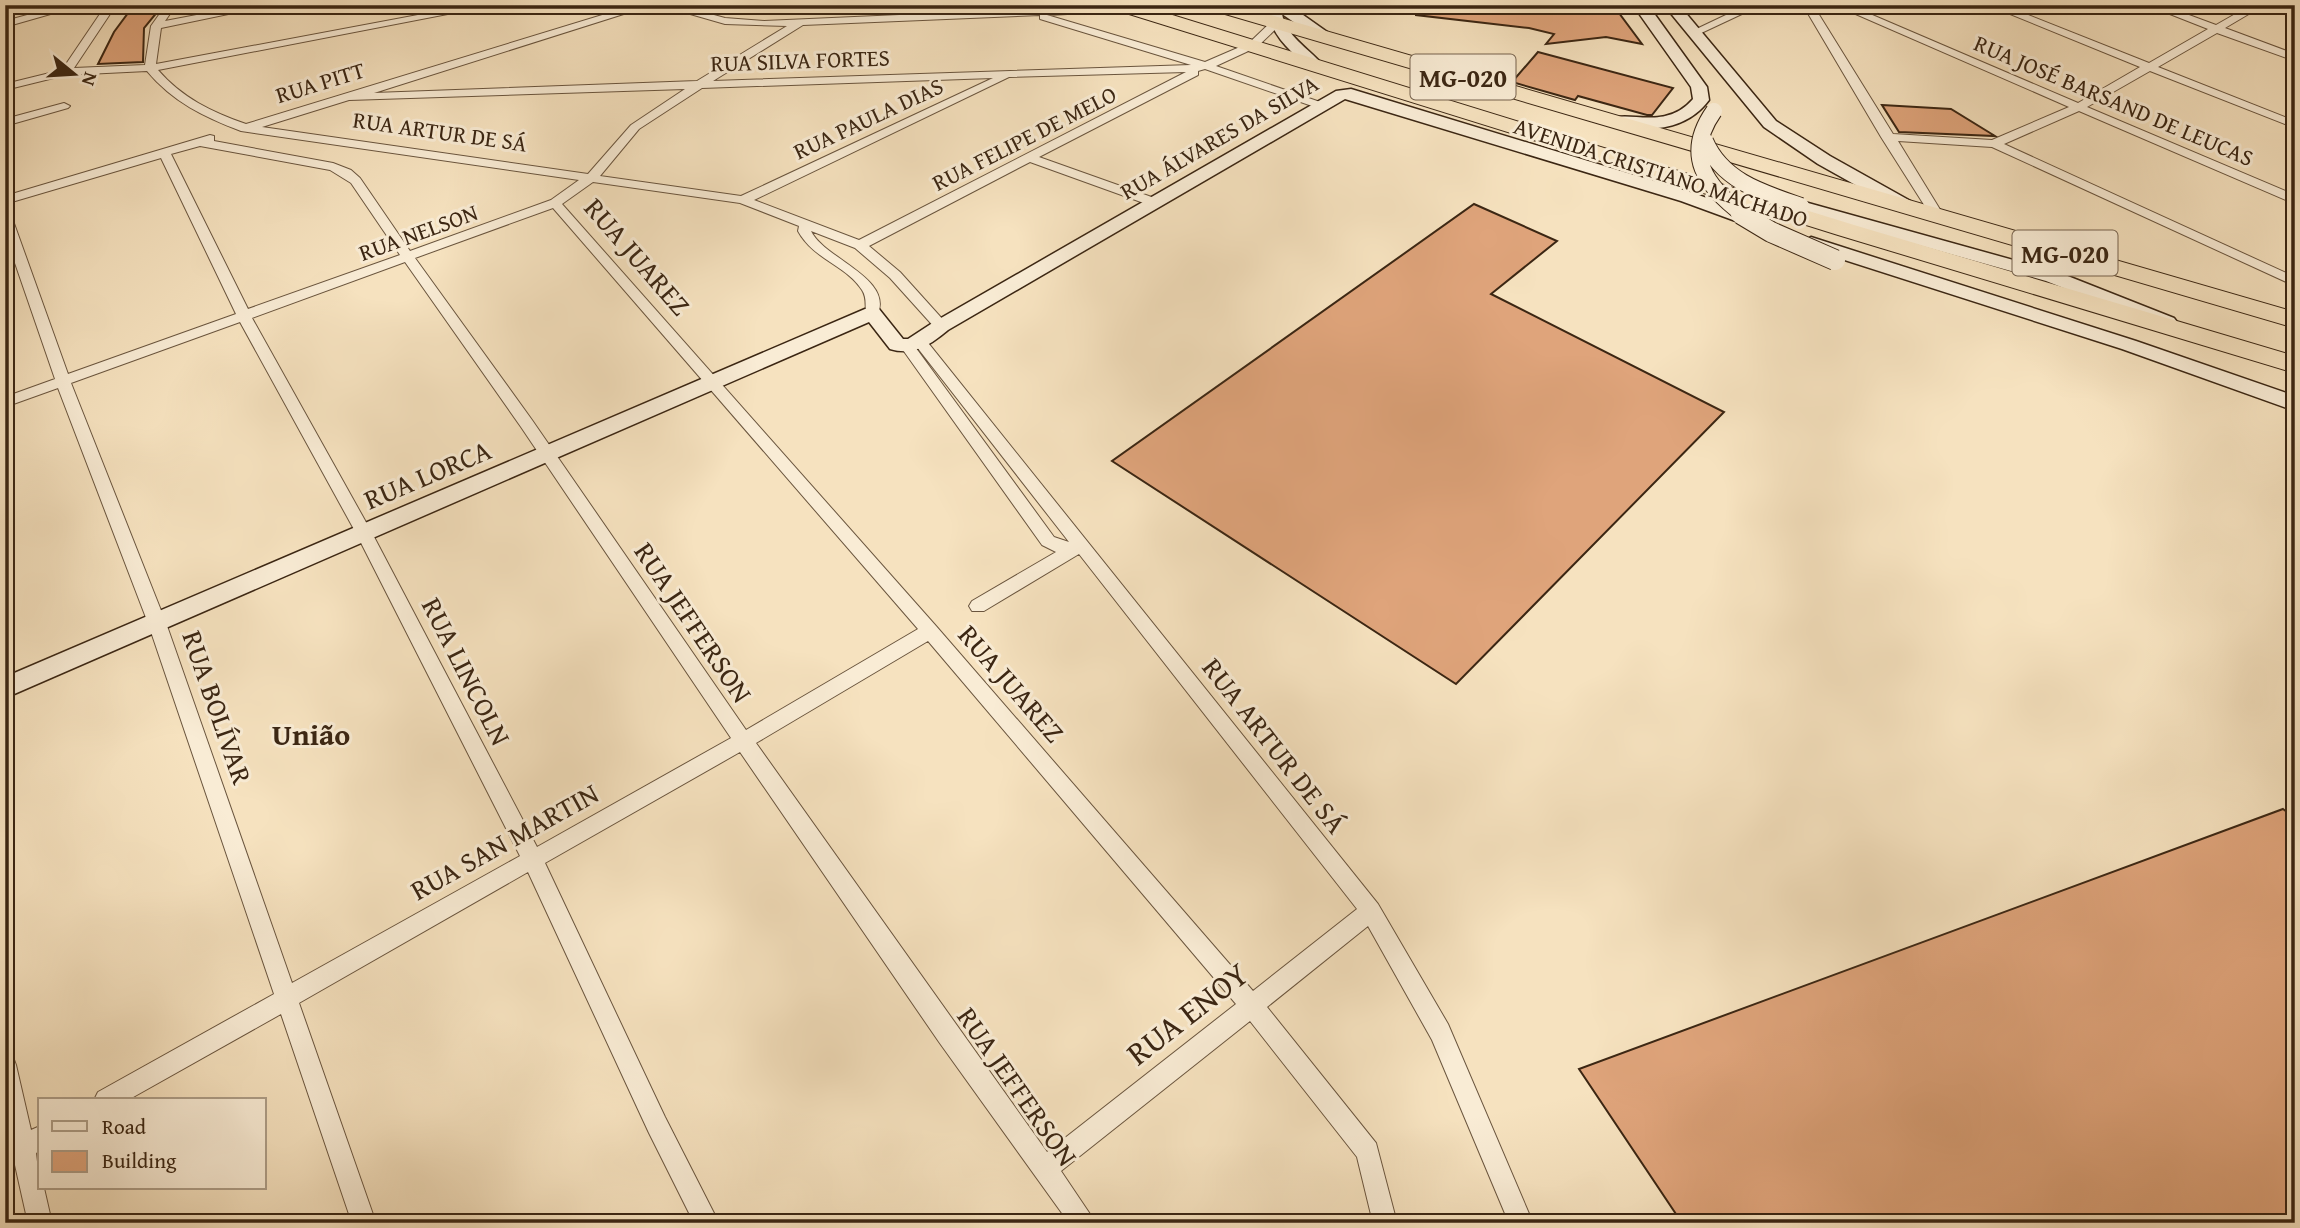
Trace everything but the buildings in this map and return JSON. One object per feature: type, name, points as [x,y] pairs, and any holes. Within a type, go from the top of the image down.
[{"type":"highway","name":"AVENIDA CRISTIANO MACHADO","points":[[1215,5],[1276,11],[1325,37],[2295,320]]},
{"type":"highway","name":"AVENIDA CRISTIANO MACHADO","points":[[1124,6],[1859,234],[2295,365]]},
{"type":"highway","points":[[1367,80],[1436,120]]},
{"type":"main road","points":[[1600,117],[1650,125],[1686,116],[1701,100],[1699,87],[1640,5]]},
{"type":"main road","points":[[1652,5],[1686,36],[1770,124],[1803,148],[1908,207]]},
{"type":"main road","points":[[1671,5],[1717,94],[1714,110]]},
{"type":"main road","name":"MG-020","points":[[1276,11],[1296,49],[1314,64]]},
{"type":"main road","name":"RUA ÁLVARES DA SILVA","points":[[914,344],[1319,105],[1342,94],[1351,94],[1687,197],[1819,246],[2129,345],[2295,404]]},
{"type":"main road","name":"AVENIDA CRISTIANO MACHADO","points":[[1714,110],[1705,144],[1721,168],[1760,191],[1801,206],[2053,277],[2203,337]]},
{"type":"main road","name":"AVENIDA CRISTIANO MACHADO","points":[[1714,110],[1702,128],[1698,143],[1699,159],[1720,195],[1762,228],[1789,244],[1998,310],[2129,345]]},
{"type":"main road","name":"RUA LORCA","points":[[5,688],[548,454],[709,381],[872,313]]},
{"type":"main road","name":"RUA ARTUR DE SÁ","points":[[872,313],[897,345],[914,344]]},
{"type":"street","points":[[5,23],[77,5]]},
{"type":"street","points":[[66,72],[111,5]]},
{"type":"street","points":[[150,68],[156,26],[171,5]]},
{"type":"street","points":[[156,26],[267,5]]},
{"type":"street","points":[[5,87],[66,72],[150,68],[489,5]]},
{"type":"street","name":"RUA PITT","points":[[5,200],[647,5]]},
{"type":"street","points":[[664,5],[696,15],[742,23],[1124,6]]},
{"type":"street","points":[[1007,5],[1206,66],[1319,105]]},
{"type":"street","points":[[1686,36],[1756,5]]},
{"type":"street","points":[[1808,5],[1938,216]]},
{"type":"street","name":"RUA JOSÉ BARSAND DE LEUCAS","points":[[1840,5],[2295,200]]},
{"type":"street","points":[[1993,5],[2295,125]]},
{"type":"street","points":[[2152,5],[2295,58]]},
{"type":"street","points":[[1994,144],[2077,108],[2259,5]]},
{"type":"street","name":"RUA SILVA FORTES","points":[[343,97],[1010,74],[1175,71],[1206,66],[1253,45],[1276,11]]},
{"type":"street","name":"RUA NELSON","points":[[5,402],[407,259],[555,203],[592,177],[635,127],[697,85],[801,22]]},
{"type":"street","name":"RUA FELIPE DE MELO","points":[[860,245],[1032,159],[1206,66]]},
{"type":"street","name":"RUA ARTUR DE SÁ","points":[[150,68],[163,85],[182,101],[245,128],[743,200],[860,245],[895,275],[941,326]]},
{"type":"street","name":"RUA PAULA DIAS","points":[[743,200],[1010,74]]},
{"type":"street","points":[[5,123],[64,106]]},
{"type":"street","points":[[1887,137],[1994,144],[2295,282]]},
{"type":"street","name":"RUA JEFFERSON","points":[[200,142],[333,167],[347,173],[548,454],[743,741],[1084,1223]]},
{"type":"street","name":"RUA LINCOLN","points":[[164,152],[244,316],[364,533],[533,859],[657,1125],[707,1223]]},
{"type":"street","points":[[1032,159],[1156,203]]},
{"type":"street","name":"RUA JUAREZ","points":[[555,203],[930,631],[1251,1005],[1368,1151],[1385,1223]]},
{"type":"street","name":"RUA BOLÍVAR","points":[[5,215],[63,382],[157,623],[365,1223]]},
{"type":"street","name":"RUA ARTUR DE SÁ","points":[[806,225],[804,231],[814,247],[867,287],[873,297],[872,313]]},
{"type":"street","name":"RUA ARTUR DE SÁ","points":[[914,344],[1371,911],[1440,1032],[1521,1223]]},
{"type":"street","points":[[978,607],[1079,547]]},
{"type":"street","name":"RUA SAN MARTIN","points":[[110,1098],[743,741],[930,631]]},
{"type":"street","name":"RUA ENOY","points":[[1044,1169],[1371,911]]},
{"type":"street","points":[[5,1065],[40,1223]]},
{"type":"district","name":"União","points":[[311,734]]}]
